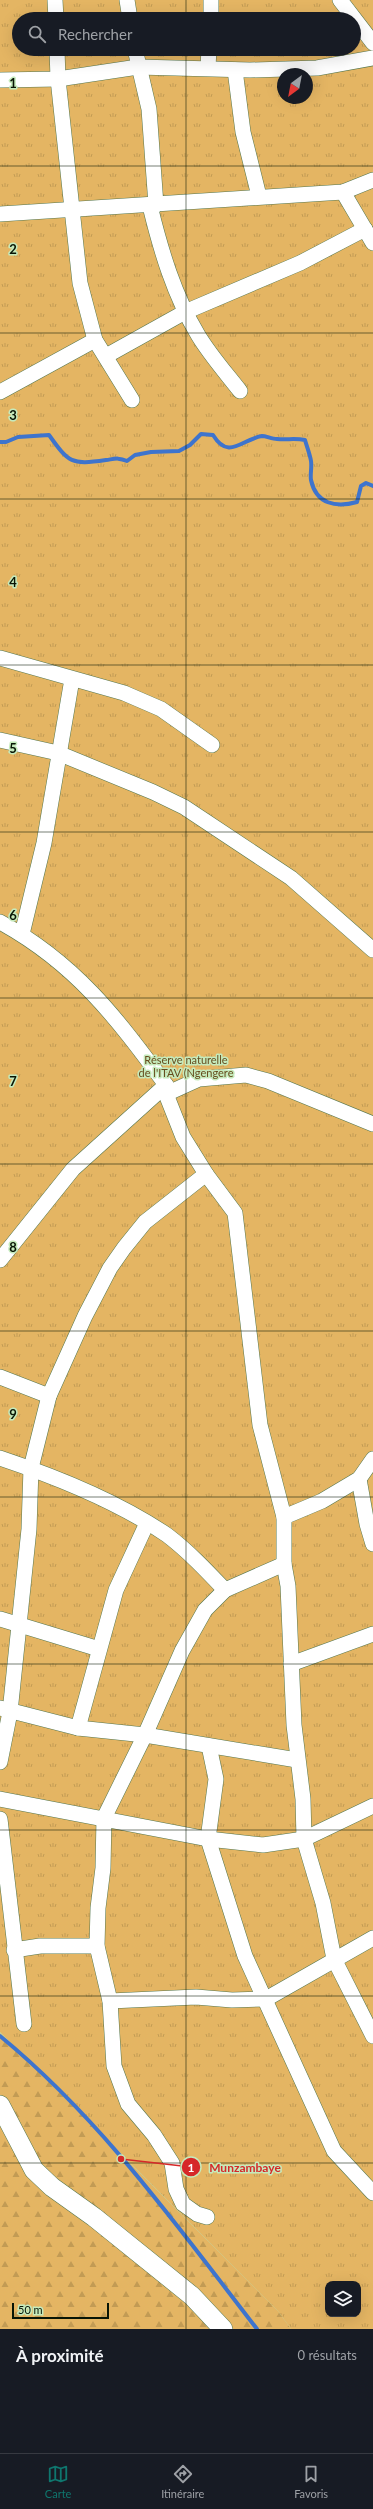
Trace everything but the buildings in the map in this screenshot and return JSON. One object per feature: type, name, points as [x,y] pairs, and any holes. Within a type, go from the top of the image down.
[{"type":"street","points":[[55,0],[56,12]]},
{"type":"street","points":[[127,0],[129,12]]},
{"type":"street","points":[[211,0],[211,12]]},
{"type":"street","points":[[340,0],[352,12]]},
{"type":"street","points":[[340,0],[349,12]]},
{"type":"street","points":[[361,21],[373,33]]},
{"type":"street","points":[[361,27],[373,43]]},
{"type":"street","points":[[57,56],[58,79],[71,211],[80,283],[95,340],[132,400]]},
{"type":"street","points":[[136,56],[149,109],[153,205],[165,266],[185,312],[198,336],[240,391]]},
{"type":"street","points":[[208,67],[209,56]]},
{"type":"street","points":[[0,80],[58,79],[138,67],[208,67],[236,70],[317,68],[373,58]]},
{"type":"street","points":[[236,70],[243,132],[258,196]]},
{"type":"street","points":[[0,214],[71,211],[258,196],[343,192],[373,180]]},
{"type":"street","points":[[343,192],[373,243]]},
{"type":"street","points":[[106,356],[185,312],[300,263],[365,230]]},
{"type":"street","points":[[0,392],[95,340]]},
{"type":"street","points":[[0,658],[124,693],[161,709],[212,745]]},
{"type":"street","points":[[22,934],[44,843],[58,753],[72,679]]},
{"type":"street","points":[[0,740],[58,753],[153,792],[184,807],[291,878],[373,950]]},
{"type":"street","points":[[0,922],[22,934],[62,962],[85,984],[126,1031],[166,1089],[183,1137],[206,1174],[235,1213],[260,1425],[284,1517],[284,1564],[288,1586],[297,1760],[303,1799],[304,1839],[323,1903],[334,1959],[373,2036]]},
{"type":"street","points":[[0,1260],[73,1169],[166,1089],[198,1079],[246,1075],[268,1081],[373,1124]]},
{"type":"street","points":[[0,1762],[5,1710],[18,1623],[29,1529],[31,1468],[49,1396],[85,1316],[110,1268],[124,1248],[145,1222],[206,1174]]},
{"type":"street","points":[[0,1377],[49,1396]]},
{"type":"street","points":[[0,1458],[31,1468],[147,1522],[190,1554],[225,1590]]},
{"type":"street","points":[[284,1517],[322,1501],[359,1479],[373,1459]]},
{"type":"street","points":[[359,1479],[370,1523],[373,1544]]},
{"type":"street","points":[[78,1728],[116,1590],[147,1522]]},
{"type":"street","points":[[207,2217],[196,2214],[182,2204],[176,2189],[172,2164],[154,2135],[128,2104],[119,2085],[114,2066],[110,2001],[97,1946],[98,1908],[103,1868],[104,1818],[145,1735],[182,1651],[205,1610],[225,1590],[284,1564]]},
{"type":"street","points":[[0,1618],[99,1649]]},
{"type":"street","points":[[291,1664],[373,1634]]},
{"type":"street","points":[[5,1710],[78,1728],[145,1735],[297,1760]]},
{"type":"street","points":[[209,1746],[216,1779],[208,1839],[245,1956],[266,1999],[334,2151],[373,2193]]},
{"type":"street","points":[[0,1800],[104,1818],[208,1839],[263,1845],[304,1839],[373,1806]]},
{"type":"street","points":[[0,1819],[14,1950],[24,2024]]},
{"type":"street","points":[[110,2001],[196,1996],[232,2000],[266,1999],[373,1938]]},
{"type":"street","points":[[14,1950],[40,1946],[97,1946]]},
{"type":"street","points":[[0,2105],[34,2170],[52,2187],[94,2217],[192,2296],[223,2329]]},
{"type":"green space","name":"Réserve naturelle de l'ITAV (Ngengere","points":[[0,0],[373,0],[373,2329],[291,2329],[278,2311],[0,2032]]},
{"type":"green space","points":[[0,2033],[278,2311],[291,2329],[0,2329]]},
{"type":"waterway","points":[[0,442],[6,442],[18,437],[49,435],[67,457],[78,462],[94,462],[116,459],[127,461],[135,455],[151,452],[179,451],[190,445],[201,434],[213,435],[219,443],[230,448],[262,436],[275,439],[301,439],[305,440],[310,456],[311,480],[317,494],[322,499],[335,504],[349,504],[357,502],[361,486],[366,483],[373,486]]},
{"type":"waterway","points":[[0,2036],[37,2068],[72,2102],[105,2138],[168,2213],[257,2329]]},
{"type":"place","name":"Munzambaye","points":[[121,2159]]}]
